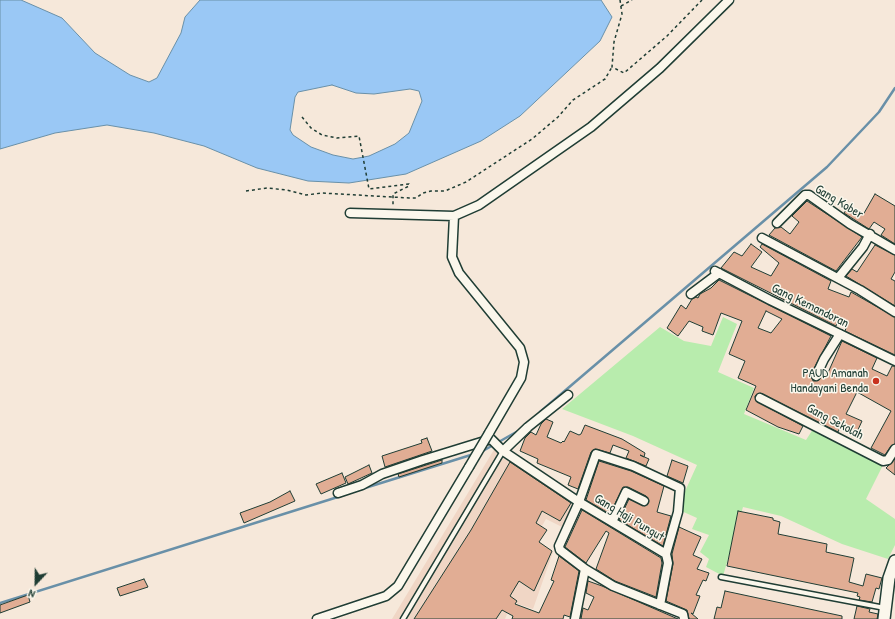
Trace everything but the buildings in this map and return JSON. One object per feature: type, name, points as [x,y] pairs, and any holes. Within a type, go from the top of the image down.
[{"type":"main road","points":[[884,613],[889,578],[895,561]]},
{"type":"street","points":[[350,213],[454,216],[479,205],[591,127],[660,68],[728,0]]},
{"type":"street","name":"Gang Kober","points":[[777,223],[805,195],[809,195],[850,224],[870,234],[895,250]]},
{"type":"street","points":[[317,619],[386,596],[398,586],[521,378],[524,362],[520,348],[459,273],[452,257],[454,216]]},
{"type":"street","points":[[838,278],[863,247],[870,234]]},
{"type":"street","points":[[762,238],[838,278],[895,312]]},
{"type":"street","name":"Gang Kemandoran","points":[[692,294],[717,272],[895,361]]},
{"type":"street","points":[[816,376],[827,354],[840,334]]},
{"type":"street","points":[[502,450],[568,395]]},
{"type":"street","name":"Gang Sekolah","points":[[760,398],[883,461],[888,460],[895,449]]},
{"type":"street","name":"Gang Haji Pungut","points":[[338,493],[362,485],[382,474],[488,439],[579,502],[666,554]]},
{"type":"street","name":"Gang Haji Pungut","points":[[660,605],[668,563],[666,554],[678,512],[680,488],[633,466],[597,453],[594,455],[579,502],[558,548],[585,569],[613,586],[682,614],[684,619]]},
{"type":"street","points":[[612,522],[626,492],[644,501]]},
{"type":"street","points":[[575,619],[585,569]]},
{"type":"lane","points":[[403,619],[502,450]]},
{"type":"lane","points":[[721,577],[884,613]]},
{"type":"path","points":[[246,191],[267,188],[287,190],[306,195],[322,193],[393,198],[416,198],[423,193],[445,191],[466,182],[532,139],[558,116],[573,100],[609,75],[612,67],[614,42],[620,23],[620,0]]},
{"type":"path","points":[[621,6],[632,0]]},
{"type":"path","points":[[612,67],[626,73],[702,0]]},
{"type":"path","points":[[302,117],[311,128],[322,135],[337,138],[359,136],[369,189],[409,184],[409,186],[393,194],[393,215]]},
{"type":"shaded area","points":[[495,448],[581,500],[564,528],[546,519],[535,538],[553,552],[533,609],[512,602],[505,619],[392,619]]},
{"type":"green space","points":[[723,317],[737,324],[718,372],[754,388],[744,414],[806,440],[815,426],[883,465],[866,499],[895,519],[895,545],[888,559],[842,544],[781,516],[743,507],[723,576],[706,567],[709,559],[700,552],[709,535],[692,529],[697,518],[677,509],[697,465],[633,436],[562,409],[660,327],[684,341],[711,346]]},
{"type":"water","points":[[0,0],[21,0],[62,18],[95,53],[130,75],[149,82],[157,78],[181,33],[185,17],[200,0],[601,0],[612,17],[600,41],[520,116],[481,141],[406,174],[349,183],[308,181],[257,168],[204,146],[154,133],[107,125],[55,133],[0,149]],"holes":[[[332,85],[356,93],[374,94],[410,89],[419,91],[422,101],[409,133],[395,144],[369,156],[353,159],[333,155],[311,147],[293,135],[290,130],[295,97],[298,92]]]},
{"type":"waterway","points":[[540,412],[827,167],[879,112],[895,88]]},
{"type":"waterway","points":[[481,452],[518,431]]},
{"type":"waterway","points":[[349,493],[474,454]]},
{"type":"waterway","points":[[0,603],[341,496]]},
{"type":"place","name":"PAUD Amanah Handayani Benda","points":[[876,381]]}]
